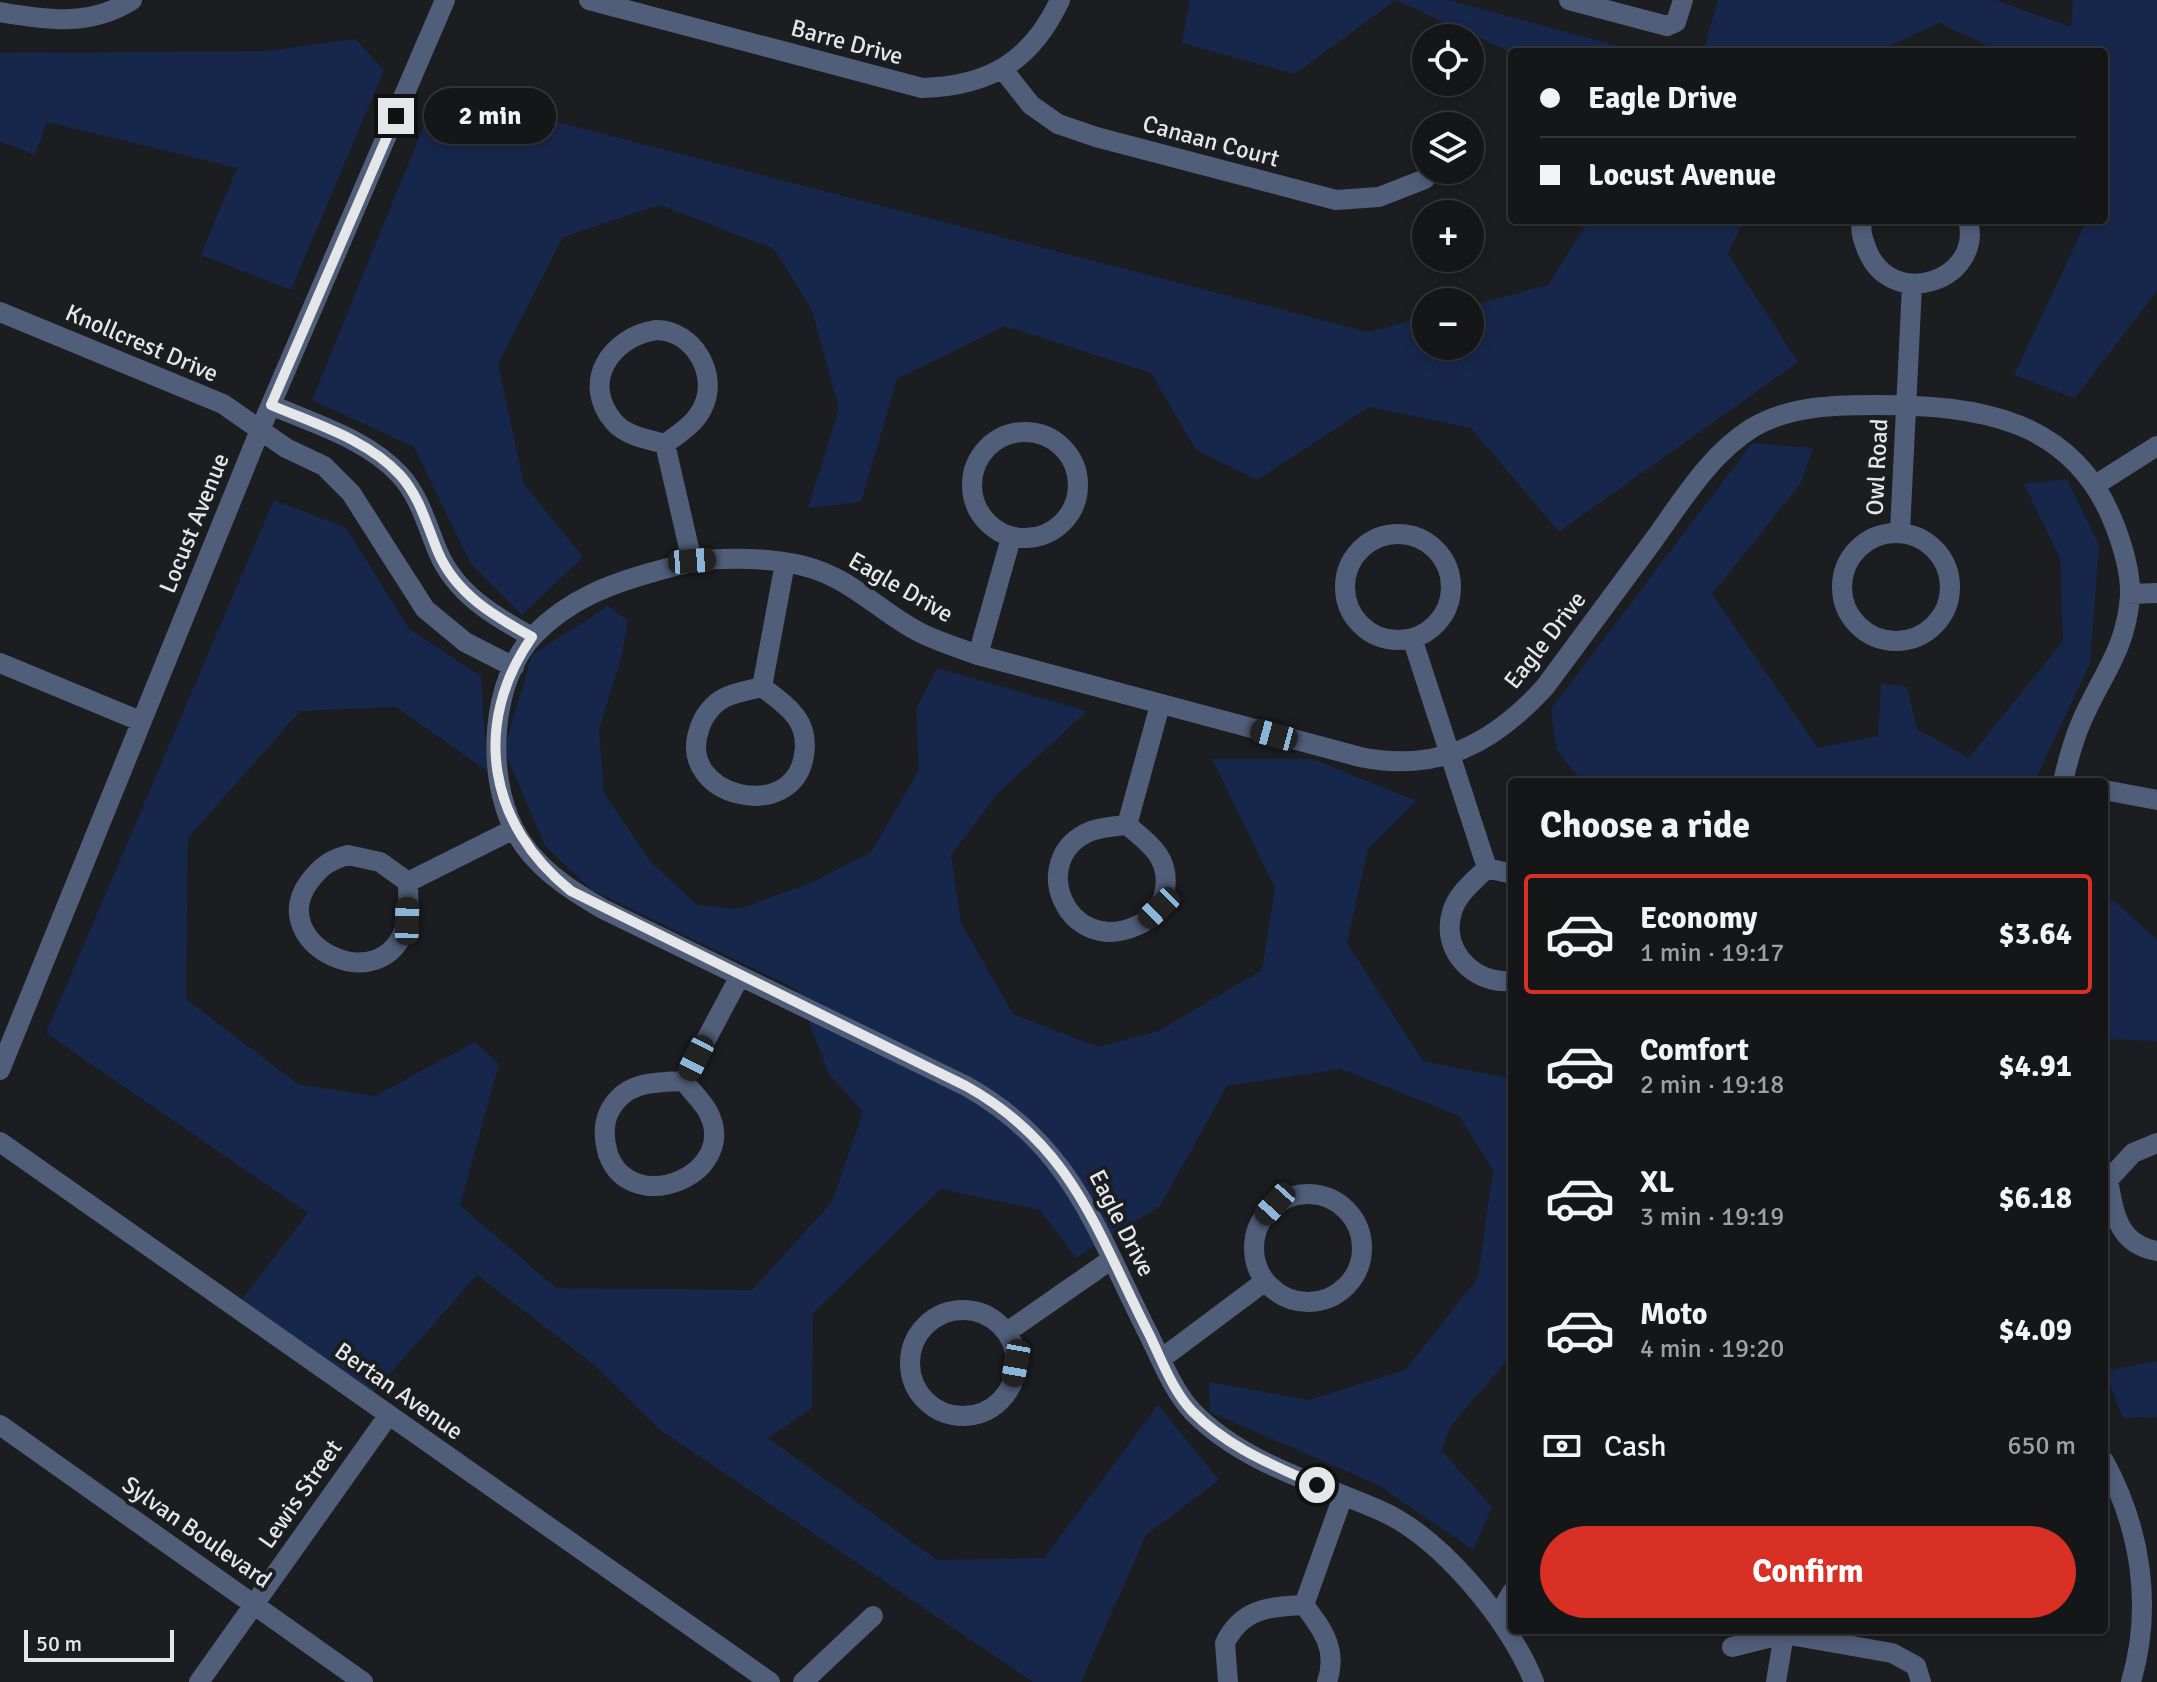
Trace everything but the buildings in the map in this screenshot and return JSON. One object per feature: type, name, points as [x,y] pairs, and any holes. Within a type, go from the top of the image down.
[{"type":"street","points":[[0,12],[41,19],[82,19],[100,16],[132,0]]},
{"type":"street","name":"Locust Avenue","points":[[0,1070],[260,430],[445,0]]},
{"type":"street","name":"Barre Drive","points":[[589,0],[909,86],[960,85],[1004,71],[1038,39],[1060,0]]},
{"type":"street","points":[[1569,0],[1671,26],[1679,17],[1683,0]]},
{"type":"street","name":"Canaan Court","points":[[1004,71],[1031,105],[1058,124],[1311,195],[1359,200],[1379,197],[1412,184]]},
{"type":"street","points":[[1862,224],[1862,238],[1875,266],[1912,286],[1930,283],[1949,272],[1962,258],[1968,245],[1968,224]]},
{"type":"street","name":"Owl Road","points":[[1900,531],[1912,286]]},
{"type":"street","name":"Knollcrest Drive","points":[[0,312],[223,404],[332,473],[351,493],[416,596],[437,621],[465,642],[514,667]]},
{"type":"street","points":[[638,333],[674,333],[689,342],[705,366],[708,379],[702,411],[665,444],[626,431],[615,423],[600,395],[606,363],[623,340],[638,333]]},
{"type":"street","points":[[271,405],[360,444],[387,462],[409,487],[425,516],[439,555],[461,588],[504,621],[532,637]]},
{"type":"street","name":"Eagle Drive","points":[[1534,1682],[1498,1616],[1449,1562],[1400,1521],[1244,1451],[1212,1430],[1183,1399],[1065,1170],[1037,1137],[1005,1110],[966,1086],[571,891],[535,859],[514,829],[498,774],[498,719],[514,667],[532,637],[575,601],[601,587],[692,561],[722,559],[785,563],[826,573],[857,589],[922,634],[978,655],[1389,763],[1421,762],[1450,755],[1480,741],[1511,721],[1535,698],[1705,470],[1737,438],[1789,412],[1834,405],[1906,405],[2005,419],[2051,442],[2097,484],[2126,559],[2130,594],[2113,665],[2080,725],[2064,778]]},
{"type":"street","points":[[1031,432],[1050,438],[1064,449],[1080,481],[1078,496],[1065,521],[1055,530],[1046,535],[1011,538],[983,518],[974,500],[973,468],[991,443],[1012,434],[1031,432]]},
{"type":"street","points":[[665,444],[692,561]]},
{"type":"street","points":[[2097,484],[2157,446]]},
{"type":"street","name":"Owl Road","points":[[1900,531],[1935,550],[1945,564],[1951,591],[1938,625],[1912,638],[1879,637],[1852,618],[1843,598],[1842,580],[1857,549],[1871,540],[1900,531]]},
{"type":"street","points":[[1391,536],[1413,537],[1440,550],[1450,567],[1452,581],[1446,611],[1437,623],[1413,641],[1379,637],[1355,620],[1347,608],[1344,585],[1350,564],[1361,548],[1372,540],[1391,536]]},
{"type":"street","points":[[978,655],[1011,538]]},
{"type":"street","points":[[762,687],[785,563]]},
{"type":"street","points":[[2130,594],[2157,593]]},
{"type":"street","points":[[1413,641],[1487,868]]},
{"type":"street","points":[[0,663],[140,721]]},
{"type":"street","points":[[762,687],[795,712],[806,744],[804,761],[792,781],[778,791],[738,796],[725,791],[709,777],[699,761],[697,734],[710,709],[724,698],[762,687]]},
{"type":"street","points":[[1127,825],[1160,705]]},
{"type":"street","points":[[2108,791],[2157,800]]},
{"type":"street","points":[[1127,825],[1160,856],[1166,882],[1164,898],[1142,923],[1122,933],[1097,931],[1075,920],[1066,909],[1059,893],[1061,860],[1078,838],[1093,830],[1127,825]]},
{"type":"street","points":[[408,882],[514,829]]},
{"type":"street","points":[[364,857],[388,867],[408,882],[407,921],[394,948],[382,957],[347,962],[325,952],[306,935],[299,911],[304,888],[319,868],[333,859],[364,857]]},
{"type":"street","points":[[1487,868],[1508,873]]},
{"type":"street","points":[[1487,868],[1461,894],[1452,911],[1449,927],[1453,947],[1464,965],[1482,978],[1497,983],[1508,982]]},
{"type":"street","points":[[684,1081],[740,976]]},
{"type":"street","points":[[684,1081],[711,1122],[710,1154],[702,1167],[678,1183],[664,1187],[642,1185],[624,1176],[611,1162],[604,1140],[608,1114],[616,1101],[643,1083],[684,1081]]},
{"type":"street","name":"Bertan Avenue","points":[[0,1142],[770,1682]]},
{"type":"street","points":[[2108,1178],[2133,1153],[2157,1143]]},
{"type":"street","points":[[2108,1189],[2115,1220],[2125,1236],[2136,1245],[2157,1251]]},
{"type":"street","points":[[1313,1195],[1340,1205],[1353,1217],[1361,1252],[1359,1267],[1345,1289],[1321,1301],[1300,1301],[1279,1295],[1264,1282],[1255,1249],[1257,1232],[1263,1216],[1275,1204],[1283,1199],[1313,1195]]},
{"type":"street","points":[[1007,1332],[1112,1259]]},
{"type":"street","points":[[1161,1359],[1264,1282]]},
{"type":"street","points":[[953,1310],[969,1310],[981,1313],[1007,1332],[1016,1363],[1013,1383],[997,1405],[987,1412],[961,1415],[929,1405],[916,1384],[910,1363],[914,1341],[927,1322],[953,1310]]},
{"type":"street","name":"Lewis Street","points":[[199,1682],[388,1416]]},
{"type":"street","name":"Sylvan Boulevard","points":[[0,1425],[363,1682]]},
{"type":"street","points":[[2108,1470],[2148,1564],[2131,1682]]},
{"type":"street","points":[[1304,1605],[1343,1496]]},
{"type":"street","points":[[1498,1616],[1508,1599]]},
{"type":"street","points":[[1228,1682],[1225,1643],[1243,1617],[1267,1607],[1304,1605]]},
{"type":"street","points":[[1304,1605],[1329,1643],[1332,1662],[1327,1682]]},
{"type":"street","points":[[803,1682],[873,1616]]},
{"type":"street","points":[[1732,1647],[1777,1634]]},
{"type":"street","points":[[1776,1682],[1784,1634]]},
{"type":"street","points":[[1794,1634],[1892,1653],[1916,1666],[1921,1682]]},
{"type":"shaded area","points":[[1190,0],[1396,0],[1295,74],[1182,43]]},
{"type":"shaded area","points":[[1396,0],[1449,0],[1625,48],[1508,48],[1508,51],[1484,40],[1484,24],[1449,24]]},
{"type":"shaded area","points":[[1718,0],[1995,0],[2071,27],[2073,0],[2157,0],[2157,291],[2075,398],[2014,375],[2085,224],[2108,224],[2108,48],[1992,48],[1939,23],[1885,48],[1703,48]]},
{"type":"shaded area","points":[[355,39],[384,70],[291,290],[201,255],[237,168],[47,122],[35,155],[0,141],[0,53],[266,51]]},
{"type":"shaded area","points":[[438,91],[1368,332],[1412,321],[1412,360],[1484,360],[1484,302],[1548,285],[1586,224],[1742,224],[1728,254],[1798,362],[1559,532],[1471,428],[1369,407],[1257,480],[1196,450],[1151,373],[1005,326],[897,379],[861,502],[808,508],[839,409],[812,310],[774,249],[660,205],[563,237],[498,364],[524,484],[583,557],[522,615],[471,564],[414,447],[312,400]]},
{"type":"shaded area","points":[[1752,443],[1813,448],[1801,483],[1712,594],[1818,748],[1878,736],[1881,683],[1907,687],[1917,729],[1969,758],[2063,641],[2060,558],[2024,484],[2067,479],[2099,545],[2090,663],[2038,778],[1579,778],[1556,749],[1551,709]]},
{"type":"shaded area","points":[[274,500],[346,528],[409,629],[481,676],[487,771],[396,707],[300,711],[188,838],[186,999],[298,1084],[375,1096],[475,1042],[499,1064],[460,1205],[556,1288],[752,1290],[832,1202],[863,1112],[829,1074],[796,989],[592,890],[545,846],[504,750],[532,655],[608,606],[628,620],[622,655],[599,729],[604,793],[650,861],[697,905],[740,909],[813,882],[871,852],[919,770],[916,709],[937,668],[1087,711],[998,793],[951,855],[961,923],[1013,1014],[1098,1047],[1159,1031],[1262,970],[1275,888],[1212,759],[1313,759],[1416,801],[1368,849],[1347,943],[1423,1061],[1508,1078],[1508,1360],[1452,1424],[1441,1450],[1492,1507],[1473,1550],[1378,1485],[1210,1412],[1209,1382],[1309,1400],[1405,1370],[1478,1278],[1493,1170],[1459,1116],[1341,1069],[1227,1086],[1160,1206],[1076,1258],[1040,1210],[941,1189],[813,1313],[812,1408],[768,1438],[937,1560],[1044,1558],[1158,1405],[1219,1480],[1146,1535],[1081,1682],[1033,1682],[659,1429],[592,1363],[477,1275],[365,1402],[234,1310],[308,1213],[46,1033]]},
{"type":"shaded area","points":[[2111,898],[2157,940],[2157,1041],[2108,1039],[2108,911]]},
{"type":"shaded area","points":[[2157,1361],[2157,1417],[2123,1418],[2108,1381],[2108,1370]]},
{"type":"route","points":[[396,116],[271,405],[360,444],[387,462],[409,487],[425,516],[439,555],[461,588],[477,603],[532,637],[514,667],[498,719],[498,774],[514,829],[535,859],[571,891],[966,1086],[1005,1110],[1037,1137],[1065,1170],[1161,1359],[1191,1409],[1229,1442],[1317,1485]]}]
